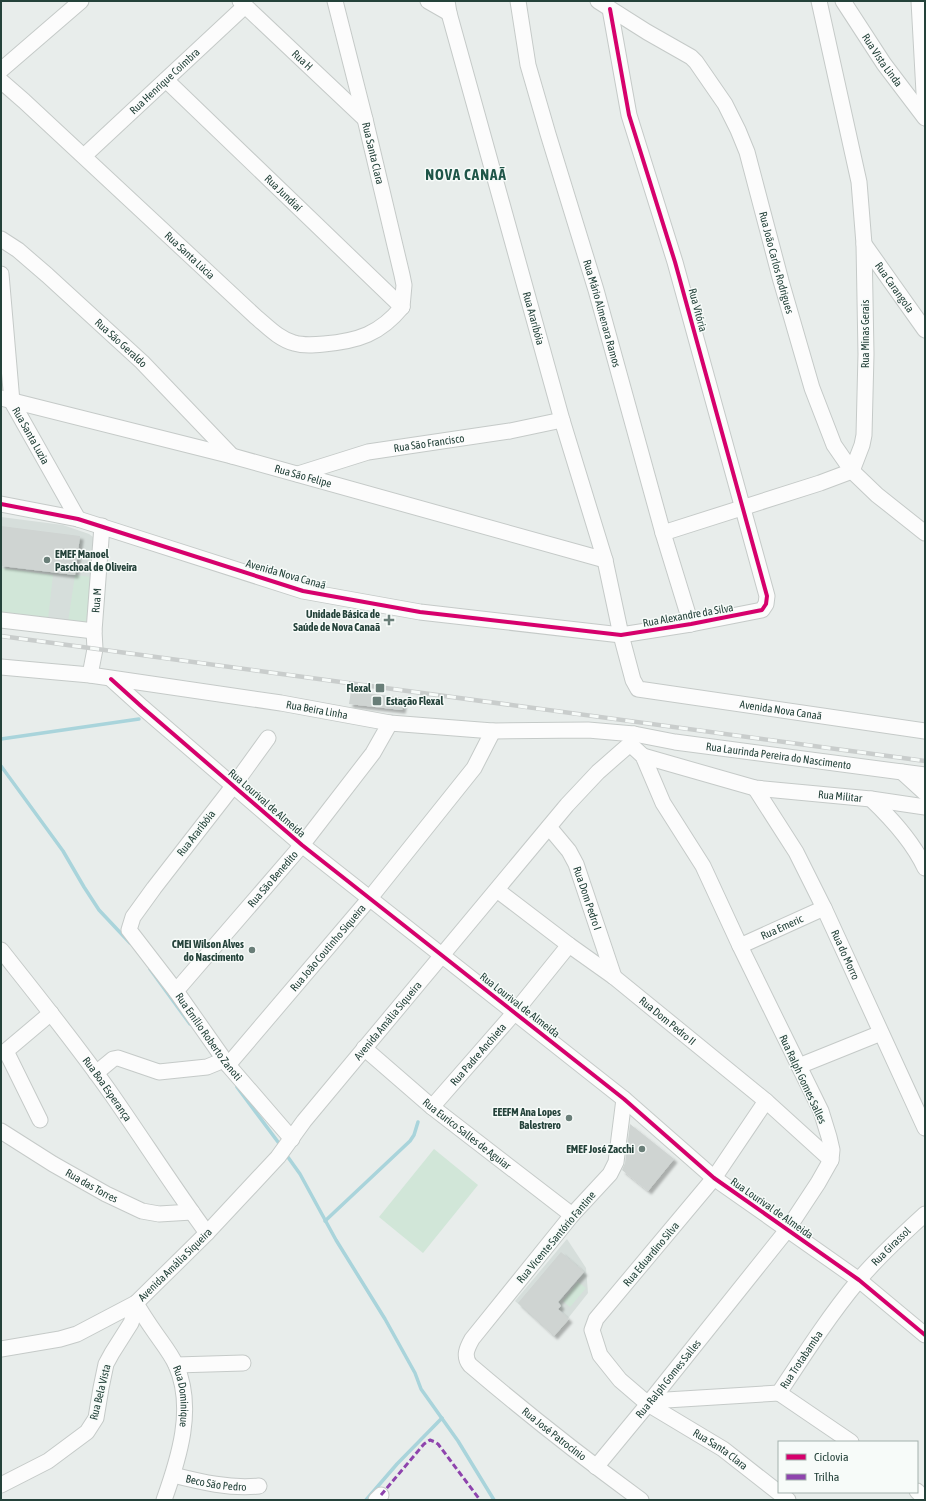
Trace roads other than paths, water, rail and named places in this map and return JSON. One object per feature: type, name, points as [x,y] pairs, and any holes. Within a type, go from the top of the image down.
[{"type":"street","points":[[1,70],[81,1]]},
{"type":"street","name":"Rua Santa Clara","points":[[335,1],[402,275],[404,290],[402,307]]},
{"type":"street","points":[[428,1],[448,7]]},
{"type":"street","name":"Rua Mário Almenara Ramos","points":[[518,1],[528,65],[596,290],[691,624]]},
{"type":"street","name":"Rua Minas Gerais","points":[[818,1],[859,182],[864,244],[866,354],[864,435],[862,445],[852,471]]},
{"type":"street","name":"Rua Vista Linda","points":[[843,1],[884,64],[925,118]]},
{"type":"street","points":[[920,1],[925,112]]},
{"type":"street","name":"Rua H","points":[[242,3],[365,119]]},
{"type":"street","name":"Rua Henrique Coimbra","points":[[84,156],[166,80],[242,3]]},
{"type":"street","name":"Rua João Carlos Rodrigues","points":[[604,5],[691,57],[725,104],[747,152],[781,281],[812,388],[834,445],[852,471],[877,495],[925,533]]},
{"type":"street","name":"Rua Vitória","points":[[604,5],[629,115],[675,262],[767,596],[764,607],[758,611]]},
{"type":"street","name":"Rua Araribóia","points":[[448,7],[562,420],[605,560],[621,635],[633,680],[638,689]]},
{"type":"street","name":"Rua Jundiaí","points":[[166,80],[402,307]]},
{"type":"street","name":"Rua Santa Lúcia","points":[[1,81],[24,100],[256,317],[284,339],[294,343],[306,345],[342,343],[364,337],[386,324],[402,307]]},
{"type":"street","name":"Rua São Geraldo","points":[[1,239],[18,250],[47,275],[142,362],[232,456]]},
{"type":"street","name":"Rua Carangola","points":[[864,244],[925,330]]},
{"type":"street","name":"Rua Santa Luzia","points":[[1,274],[6,400],[78,519]]},
{"type":"street","name":"Rua São Felipe","points":[[6,400],[232,456],[605,560]]},
{"type":"street","name":"Rua São Francisco","points":[[298,474],[368,452],[510,431],[562,420]]},
{"type":"street","points":[[664,533],[820,483],[852,471]]},
{"type":"street","name":"Avenida Nova Canaã","points":[[1,504],[78,519],[312,593],[420,612],[621,635]]},
{"type":"street","name":"Rua M","points":[[90,676],[95,649],[94,631],[102,526]]},
{"type":"street","name":"Rua Alexandre da Silva","points":[[621,635],[691,624],[758,611]]},
{"type":"street","points":[[1,620],[94,631]]},
{"type":"street","name":"Rua Beira Linha","points":[[1,667],[90,676],[281,703],[390,723],[493,731],[588,730],[632,739]]},
{"type":"street","name":"Rua Lourival de Almeida","points":[[111,679],[302,845],[624,1099],[714,1178],[859,1280],[925,1335]]},
{"type":"street","name":"Avenida Nova Canaã","points":[[638,689],[925,731]]},
{"type":"street","name":"Rua São Benedito","points":[[176,991],[302,845],[373,753],[390,723]]},
{"type":"street","name":"Rua João Coutinho Siqueira","points":[[226,1062],[370,898],[474,768],[493,731]]},
{"type":"street","name":"Rua Araribóia","points":[[129,930],[133,917],[268,738]]},
{"type":"street","name":"Rua Ralph Gomes Salles","points":[[596,1467],[788,1230],[831,1160],[832,1150],[821,1111],[740,946],[703,866],[663,803],[643,756],[632,739]]},
{"type":"street","name":"Rua Laurinda Pereira do Nascimento","points":[[632,739],[675,742],[925,775]]},
{"type":"street","name":"Avenida Amália Siqueira","points":[[136,1304],[207,1233],[278,1157],[304,1121],[567,805],[632,739]]},
{"type":"street","name":"Rua Militar","points":[[643,756],[755,788],[871,799],[925,807]]},
{"type":"street","points":[[902,772],[925,793]]},
{"type":"street","name":"Rua do Morro","points":[[755,788],[796,852],[824,908],[925,1128]]},
{"type":"street","points":[[871,799],[891,818],[921,859],[925,868]]},
{"type":"street","name":"Rua Dom Pedro I","points":[[549,827],[569,851],[576,864],[614,977]]},
{"type":"street","name":"Rua Dom Pedro II","points":[[497,890],[614,977],[766,1101],[831,1160]]},
{"type":"street","name":"Rua Emeric","points":[[740,946],[824,908]]},
{"type":"street","name":"Rua Emílio Roberto Zanoti","points":[[129,930],[176,991],[226,1062],[290,1141]]},
{"type":"street","name":"Rua Padre Anchieta","points":[[432,1107],[515,1012],[569,945]]},
{"type":"street","name":"Rua Boa Esperança","points":[[1,950],[96,1073],[207,1233]]},
{"type":"street","points":[[40,1120],[6,1051],[51,1013]]},
{"type":"street","points":[[799,1066],[881,1033]]},
{"type":"street","name":"Rua Eurico Salles de Aguiar","points":[[364,1048],[432,1107],[572,1215]]},
{"type":"street","points":[[96,1073],[113,1059],[118,1058],[159,1072],[207,1067],[226,1062]]},
{"type":"street","name":"Rua Vicente Santório Fantine","points":[[470,1364],[466,1360],[466,1354],[472,1339],[572,1215],[613,1169],[616,1162],[624,1099]]},
{"type":"street","name":"Rua Eduardino Silva","points":[[649,1402],[620,1380],[600,1355],[592,1330],[596,1319],[714,1178],[766,1101]]},
{"type":"street","name":"Rua das Torres","points":[[1,1131],[53,1164],[106,1194],[142,1211],[159,1214],[192,1212]]},
{"type":"street","name":"Rua Girassol","points":[[859,1280],[907,1230],[925,1214]]},
{"type":"street","name":"Rua Trotabamba","points":[[649,1402],[779,1393],[807,1349],[859,1280]]},
{"type":"street","points":[[1,1349],[60,1339],[77,1334],[136,1304]]},
{"type":"street","name":"Rua Dominique","points":[[136,1304],[176,1365],[183,1385],[185,1414],[182,1436],[173,1475],[164,1500]]},
{"type":"street","name":"Rua Bela Vista","points":[[1,1485],[48,1461],[87,1432],[96,1418],[106,1364],[131,1323],[136,1304]]},
{"type":"street","points":[[176,1365],[243,1363]]},
{"type":"street","name":"Rua José Patrocínio","points":[[470,1364],[528,1414],[641,1500]]},
{"type":"street","points":[[779,1393],[850,1441]]},
{"type":"street","name":"Rua Santa Clara","points":[[649,1402],[723,1449],[778,1492]]},
{"type":"street","name":"Beco São Pedro","points":[[173,1475],[225,1486],[259,1486]]},
{"type":"street","name":"Rua Santa Clara","points":[[779,1493],[788,1500]]},
{"type":"waterway","points":[[1,739],[139,719]]},
{"type":"waterway","points":[[1,766],[63,851],[99,910],[130,943]]},
{"type":"waterway","points":[[150,969],[190,1024]]},
{"type":"waterway","points":[[237,1087],[281,1146]]},
{"type":"waterway","points":[[325,1221],[410,1141],[414,1135],[418,1122]]},
{"type":"waterway","points":[[285,1153],[300,1174],[336,1240],[385,1319],[415,1373],[421,1389],[458,1441],[494,1500]]},
{"type":"waterway","points":[[366,1500],[397,1464],[442,1418]]},
{"type":"railway","points":[[1,636],[925,761]]},
{"type":"place","name":"EMEF Manoel Paschoal de Oliveira","points":[[47,560]]},
{"type":"place","name":"Unidade Básica de Saúde de Nova Canaã","points":[[389,620]]},
{"type":"place","name":"Flexal","points":[[380,688]]},
{"type":"place","name":"Estação Flexal","points":[[377,701]]},
{"type":"place","name":"CMEI Wilson Alves do Nascimento","points":[[252,950]]},
{"type":"place","name":"EEEFM Ana Lopes Balestrero","points":[[569,1118]]},
{"type":"place","name":"EMEF José Zacchi","points":[[642,1149]]},
{"type":"district","name":"NOVA CANAÃ","points":[[466,175]]}]
